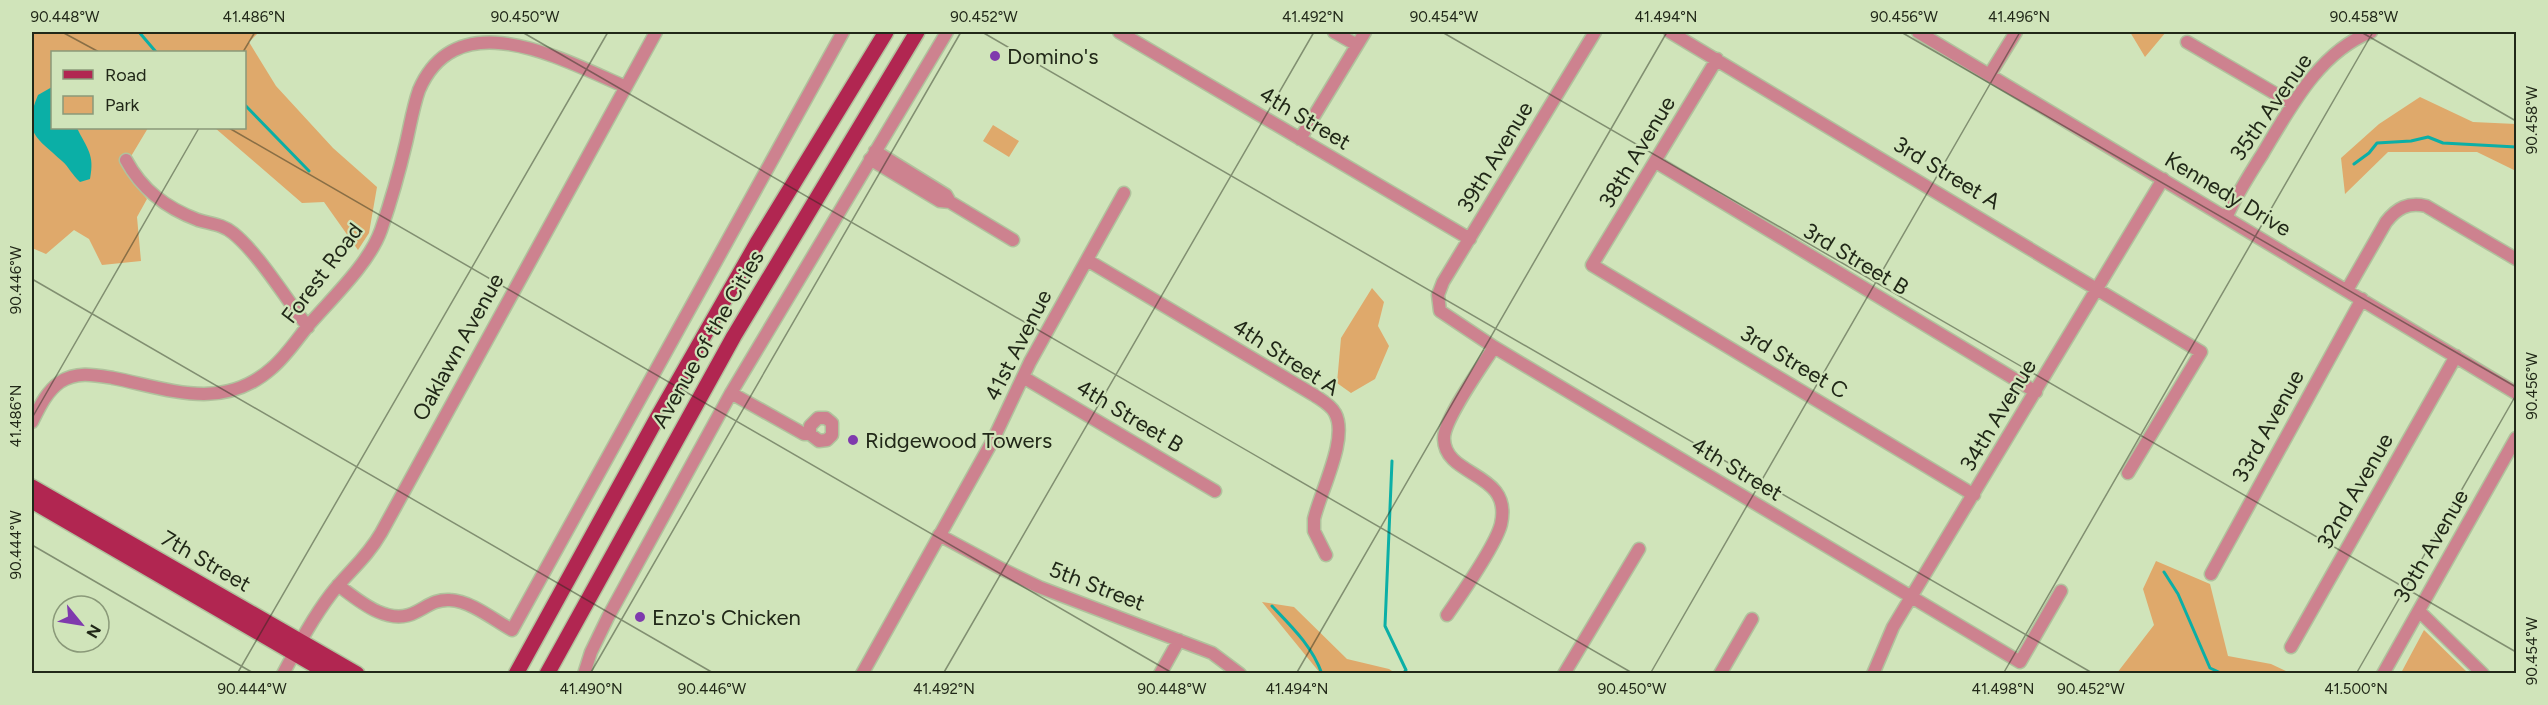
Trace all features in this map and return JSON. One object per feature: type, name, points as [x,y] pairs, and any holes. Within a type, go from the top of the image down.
[{"type":"main road","name":"Avenue of the Cities","points":[[516,674],[758,243],[886,32]]},
{"type":"main road","name":"Avenue of the Cities","points":[[547,674],[758,295],[917,32]]},
{"type":"main road","name":"7th Street","points":[[32,487],[298,647],[330,674]]},
{"type":"main road","name":"7th Street","points":[[32,501],[298,647],[357,674]]},
{"type":"main road","points":[[557,674],[586,618],[619,542]]},
{"type":"main road","points":[[508,674],[521,650],[559,595]]},
{"type":"street","name":"Oaklawn Avenue","points":[[283,674],[338,585],[363,561],[377,540],[656,32]]},
{"type":"street","name":"Avenue of the Cities","points":[[338,585],[364,603],[389,616],[409,615],[433,602],[449,600],[462,602],[512,630],[843,32]]},
{"type":"street","name":"Avenue of the Cities","points":[[584,674],[591,652],[608,617],[731,393],[947,32]]},
{"type":"street","name":"4th Street","points":[[1119,32],[1470,239]]},
{"type":"street","points":[[1334,32],[1357,45]]},
{"type":"street","points":[[1300,139],[1365,32]]},
{"type":"street","name":"39th Avenue","points":[[1438,306],[1440,289],[1595,32]]},
{"type":"street","name":"3rd Street A","points":[[1670,32],[2201,352],[2128,473]]},
{"type":"street","name":"Kennedy Drive","points":[[1918,32],[2517,393]]},
{"type":"street","points":[[1990,74],[2016,32]]},
{"type":"street","name":"35th Avenue","points":[[2226,218],[2293,104],[2328,61],[2368,33]]},
{"type":"street","name":"Forest Road","points":[[32,422],[54,388],[67,378],[86,374],[191,394],[216,395],[253,382],[273,368],[365,259],[377,240],[392,200],[420,90],[435,66],[452,51],[483,41],[526,45],[626,87]]},
{"type":"street","points":[[2187,42],[2293,104]]},
{"type":"street","name":"38th Avenue","points":[[1592,265],[1717,59]]},
{"type":"street","points":[[873,155],[940,201],[950,202],[1013,240]]},
{"type":"street","points":[[126,160],[141,184],[155,198],[183,213],[224,227],[239,239],[308,327]]},
{"type":"street","name":"3rd Street B","points":[[1656,162],[2036,392]]},
{"type":"street","name":"34th Avenue","points":[[1873,674],[1893,627],[2163,179]]},
{"type":"street","name":"41st Avenue","points":[[862,674],[993,440],[1023,377],[1125,193]]},
{"type":"street","points":[[2347,290],[2386,222],[2400,208],[2412,203],[2426,206],[2517,259]]},
{"type":"street","name":"4th Street A","points":[[1087,260],[1314,395],[1334,410],[1340,426],[1338,442],[1314,519],[1314,531],[1326,555]]},
{"type":"street","name":"3rd Street C","points":[[1592,265],[1974,495]]},
{"type":"street","name":"33rd Avenue","points":[[2211,574],[2362,299]]},
{"type":"street","name":"4th Street","points":[[1438,306],[1444,316],[1494,347],[2020,662],[2061,591]]},
{"type":"street","points":[[1447,615],[1496,536],[1502,520],[1499,497],[1491,485],[1452,459],[1444,441],[1449,422],[1494,347]]},
{"type":"street","name":"32nd Avenue","points":[[2291,647],[2456,356]]},
{"type":"street","name":"4th Street B","points":[[1023,377],[1215,491]]},
{"type":"street","points":[[731,393],[804,434],[810,434]]},
{"type":"street","name":"30th Avenue","points":[[2383,674],[2517,438]]},
{"type":"street","name":"5th Street","points":[[939,535],[1039,587],[1212,653],[1240,674]]},
{"type":"street","points":[[1564,674],[1639,549]]},
{"type":"street","points":[[2419,610],[2483,674]]},
{"type":"street","points":[[1719,674],[1752,619]]},
{"type":"street","points":[[1160,674],[1179,640]]},
{"type":"green space","points":[[32,32],[259,32],[249,42],[276,86],[333,148],[377,187],[369,233],[358,250],[324,202],[302,203],[216,129],[246,129],[246,51],[51,51],[51,129],[147,129],[124,168],[147,199],[137,217],[141,261],[102,265],[89,239],[74,230],[46,254],[32,248]]},
{"type":"green space","points":[[2130,32],[2166,32],[2145,57]]},
{"type":"green space","points":[[2420,97],[2473,122],[2516,124],[2516,171],[2477,152],[2388,152],[2345,194],[2341,158],[2379,124]]},
{"type":"green space","points":[[993,125],[1019,141],[1009,157],[983,141]]},
{"type":"green space","points":[[1372,288],[1384,302],[1378,326],[1389,346],[1375,379],[1351,393],[1337,383],[1341,338]]},
{"type":"green space","points":[[2156,561],[2210,584],[2228,656],[2271,664],[2290,673],[2117,673],[2154,625],[2143,589]]},
{"type":"green space","points":[[1262,602],[1294,607],[1347,659],[1389,669],[1395,673],[1320,673]]},
{"type":"green space","points":[[2424,630],[2468,673],[2401,673]]},
{"type":"water","points":[[51,88],[51,129],[78,129],[91,157],[90,179],[80,182],[35,134],[31,118],[38,95]]},
{"type":"waterway","points":[[139,32],[155,51]]},
{"type":"waterway","points":[[246,106],[309,171]]},
{"type":"waterway","points":[[2354,164],[2369,153],[2377,143],[2411,141],[2428,137],[2443,143],[2516,147]]},
{"type":"waterway","points":[[1392,461],[1385,626],[1406,670],[1403,674]]},
{"type":"waterway","points":[[2164,572],[2178,594],[2210,668],[2223,674]]},
{"type":"waterway","points":[[1272,606],[1307,646],[1322,674]]},
{"type":"place","name":"Domino's","points":[[995,56]]},
{"type":"place","name":"Ridgewood Towers","points":[[853,440]]},
{"type":"place","name":"Enzo's Chicken","points":[[640,617]]}]
